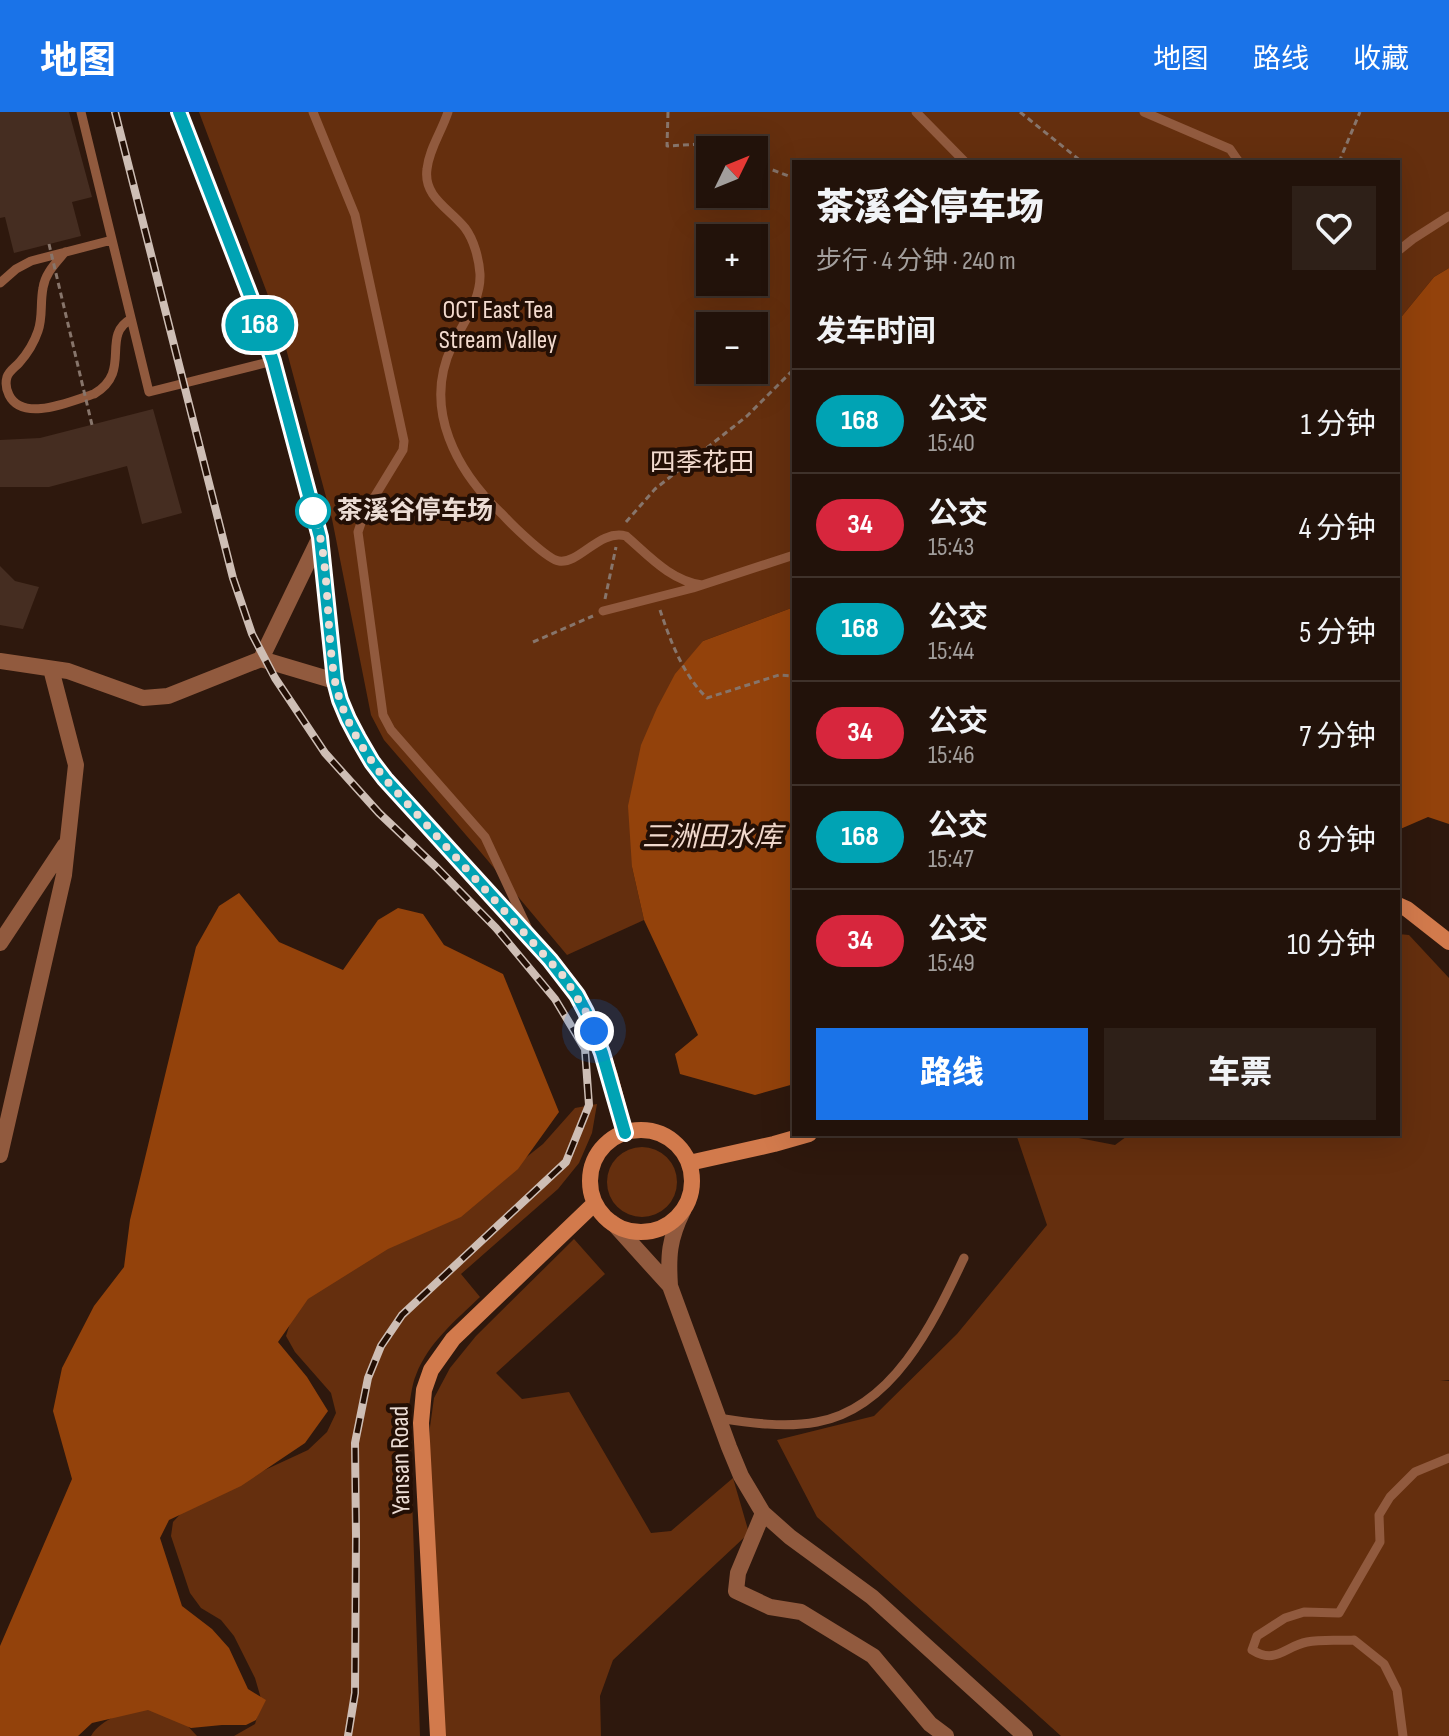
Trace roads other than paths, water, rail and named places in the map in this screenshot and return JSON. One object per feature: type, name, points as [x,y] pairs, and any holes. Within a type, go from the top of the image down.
[{"type":"main road","points":[[179,112],[273,361],[320,537],[335,681],[348,719],[372,762],[565,978],[586,1012],[610,1076],[625,1133]]},
{"type":"main road","points":[[1400,906],[1449,942]]},
{"type":"main road","points":[[638,1130],[663,1135],[674,1142],[689,1163],[692,1188],[689,1200],[683,1211],[663,1227],[638,1232],[625,1229],[613,1223],[595,1203],[590,1179],[597,1155],[614,1138],[625,1133],[638,1130]]},
{"type":"main road","points":[[689,1163],[802,1136]]},
{"type":"main road","name":"Yansan Road","points":[[438,1736],[421,1423],[424,1390],[431,1370],[453,1339],[595,1203]]},
{"type":"street","points":[[261,659],[320,537]]},
{"type":"street","points":[[0,661],[68,671],[143,698],[168,696],[261,659],[335,681]]},
{"type":"street","points":[[0,1155],[64,875],[76,765],[51,669]]},
{"type":"street","points":[[0,943],[68,841]]},
{"type":"street","points":[[683,1211],[670,1243],[670,1286],[718,1418],[752,1497],[763,1513],[790,1537],[872,1597],[1025,1736]]},
{"type":"street","points":[[613,1223],[670,1286]]},
{"type":"street","points":[[763,1513],[738,1573],[736,1591],[770,1607],[801,1612],[873,1656],[930,1724],[946,1736]]},
{"type":"lane","points":[[81,112],[149,392],[273,361]]},
{"type":"lane","points":[[313,112],[355,215],[404,441],[403,450],[364,514],[358,532],[383,715],[391,730],[485,837],[535,945]]},
{"type":"lane","points":[[448,112],[432,150],[427,182],[432,194],[466,229],[479,261],[481,289],[450,349],[440,386],[443,426],[462,466],[485,499],[552,559],[568,560],[619,534],[626,536],[674,575],[690,584],[702,585]]},
{"type":"lane","points":[[916,112],[963,160]]},
{"type":"lane","points":[[1144,112],[1230,149],[1238,160]]},
{"type":"lane","points":[[1400,249],[1449,216]]},
{"type":"lane","points":[[0,283],[31,261],[112,240]]},
{"type":"lane","points":[[65,252],[48,273],[43,288],[39,331],[6,382],[11,400],[21,408],[32,410],[103,389],[111,380],[115,365],[117,336],[121,327],[131,319]]},
{"type":"lane","points":[[603,611],[702,585],[792,556]]},
{"type":"lane","points":[[718,1418],[764,1424],[821,1422],[844,1414],[868,1399],[892,1378],[924,1338],[964,1258]]},
{"type":"lane","points":[[1403,1736],[1397,1690],[1384,1664],[1354,1640],[1305,1642],[1274,1656],[1260,1655],[1252,1650],[1257,1636],[1285,1618],[1304,1612],[1339,1613],[1380,1542],[1379,1515],[1390,1497],[1415,1472],[1449,1458]]},
{"type":"water","points":[[1449,268],[1449,824],[1428,817],[1400,829],[1400,319],[1434,277]]},
{"type":"water","name":"三洲田水库","points":[[792,608],[792,1085],[755,1095],[680,1074],[675,1054],[698,1035],[644,920],[632,867],[628,806],[641,745],[675,674],[703,641]]},
{"type":"water","points":[[239,893],[279,942],[343,970],[378,920],[398,908],[423,914],[444,945],[503,974],[559,1112],[518,1169],[461,1217],[388,1249],[308,1299],[278,1342],[307,1377],[328,1411],[305,1443],[241,1486],[169,1520],[160,1538],[182,1606],[212,1629],[229,1648],[248,1689],[266,1700],[256,1720],[246,1725],[191,1728],[148,1710],[92,1723],[78,1736],[0,1736],[0,1646],[72,1479],[53,1411],[62,1368],[94,1306],[124,1267],[130,1220],[196,947],[219,906]]},
{"type":"railway","points":[[115,112],[233,578],[252,634],[275,678],[325,753],[379,813],[496,928],[555,999],[585,1049],[589,1105],[566,1162],[402,1315],[381,1346],[368,1378],[355,1443],[355,1693],[348,1736]]},
{"type":"place","name":"茶溪谷停车场","points":[[313,511]]},
{"type":"park label","name":"OCT East Tea Stream Valley","points":[[498,325]]},
{"type":"park label","name":"四季花田","points":[[702,463]]}]
